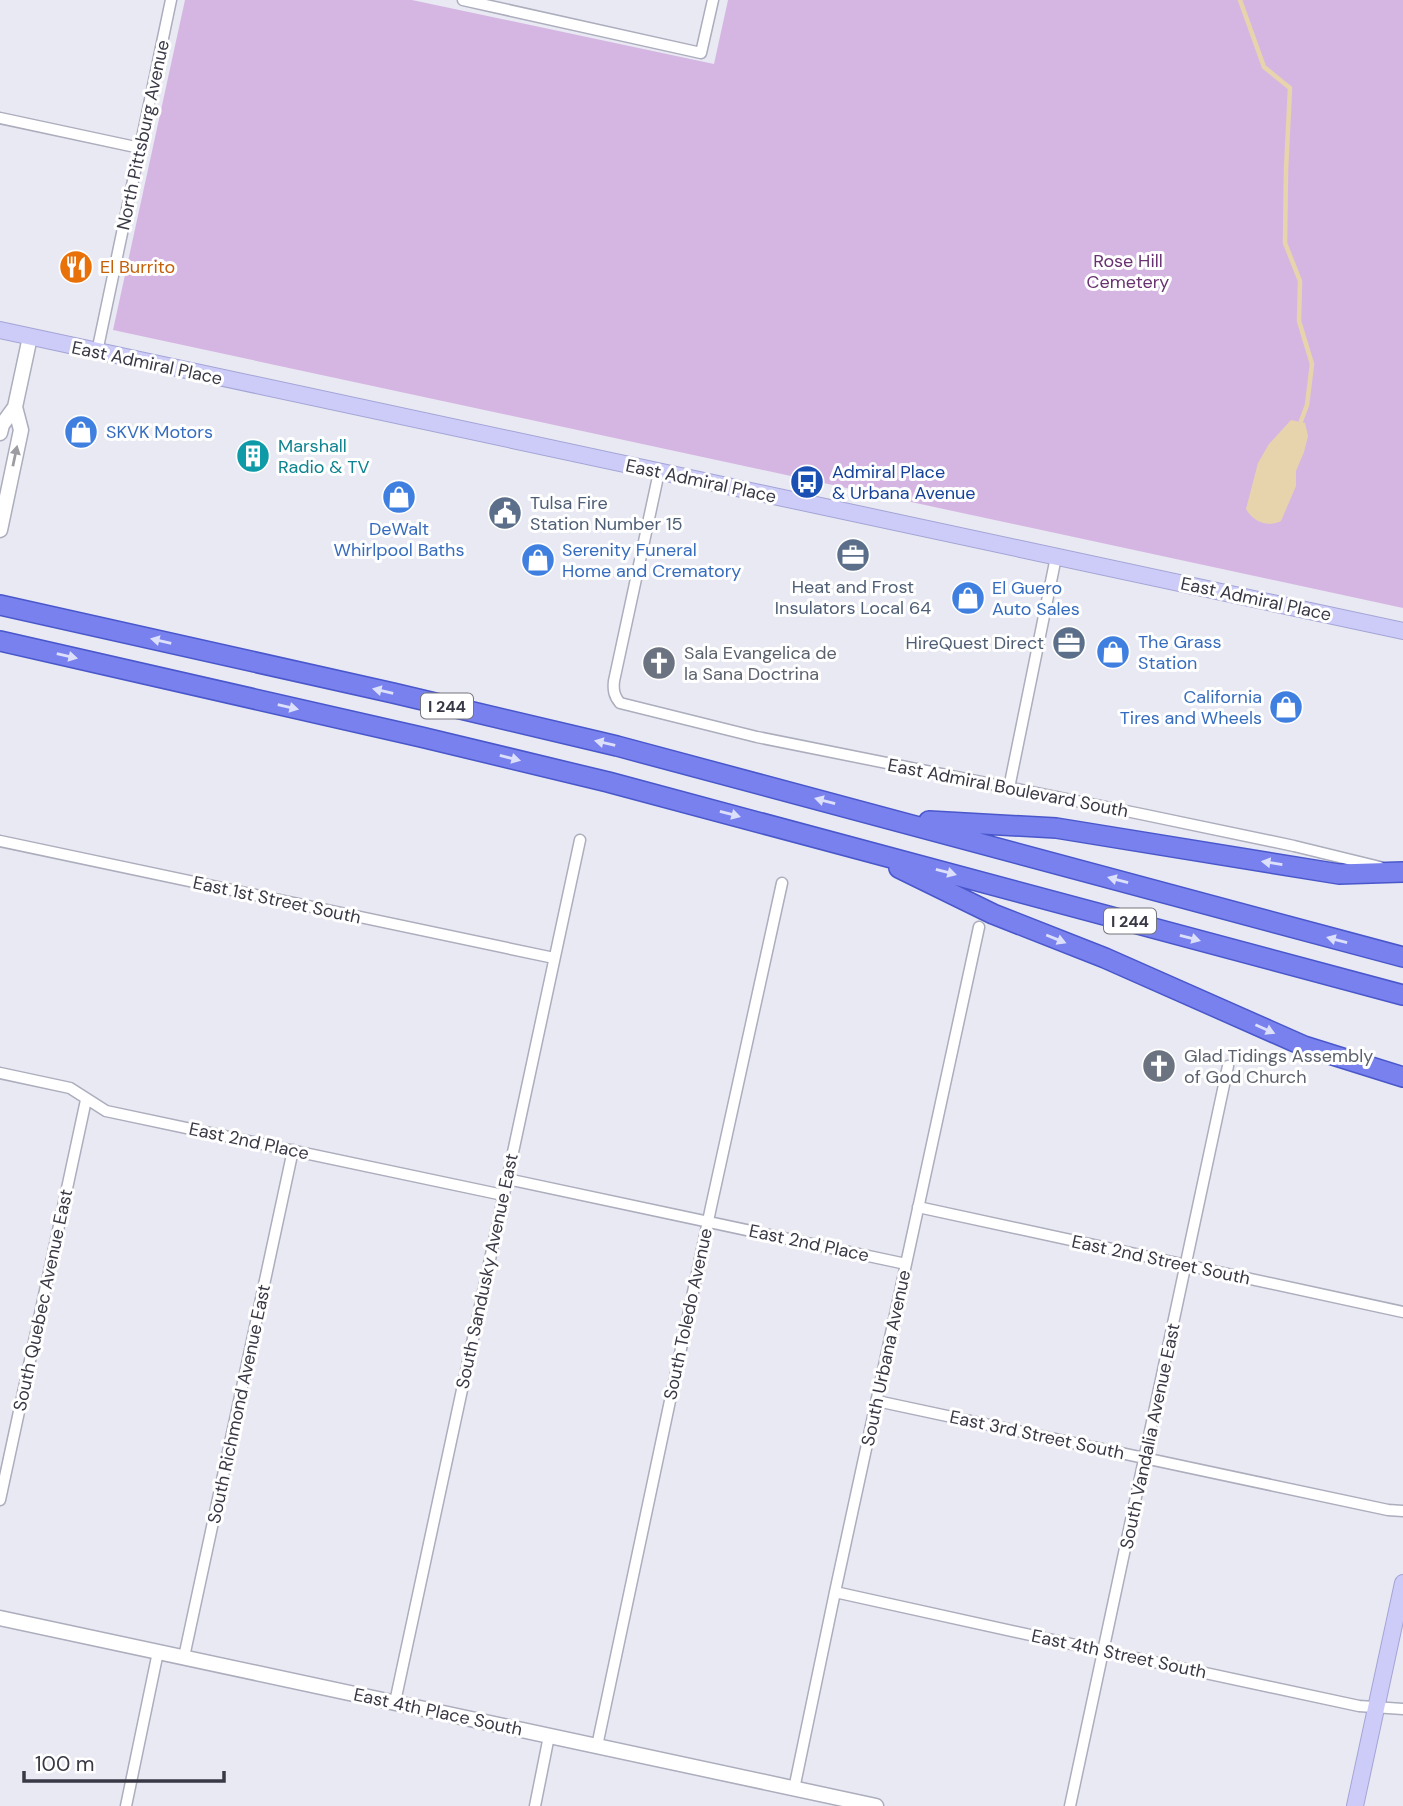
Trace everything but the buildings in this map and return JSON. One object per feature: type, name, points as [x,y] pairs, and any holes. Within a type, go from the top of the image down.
[{"type":"highway","name":"I 244","points":[[0,605],[617,746],[1403,957]]},
{"type":"highway","name":"I 244","points":[[0,641],[594,778],[1403,995]]},
{"type":"highway","points":[[891,819],[1055,828],[1339,874],[1403,872]]},
{"type":"highway","points":[[857,848],[993,914],[1105,958],[1304,1046],[1403,1077]]},
{"type":"main road","name":"East Admiral Place","points":[[0,330],[1403,631]]},
{"type":"main road","points":[[1355,1806],[1403,1583]]},
{"type":"street","name":"North Pittsburg Avenue","points":[[97,352],[171,0]]},
{"type":"street","points":[[463,0],[506,5],[701,53],[713,0]]},
{"type":"street","points":[[0,118],[139,148]]},
{"type":"street","points":[[0,433],[2,425],[15,407],[30,338]]},
{"type":"street","points":[[0,530],[21,430],[15,407]]},
{"type":"street","name":"East Admiral Boulevard South","points":[[659,472],[614,681],[613,690],[620,703],[757,737],[1294,846],[1403,872]]},
{"type":"street","points":[[1009,788],[1056,557]]},
{"type":"street","name":"South Sandusky Avenue East","points":[[395,1702],[580,840]]},
{"type":"street","name":"East 1st Street South","points":[[0,841],[554,958]]},
{"type":"street","name":"South Toledo Avenue","points":[[597,1746],[782,883]]},
{"type":"street","name":"South Urbana Avenue","points":[[794,1789],[979,928]]},
{"type":"street","name":"South Vandalia Avenue East","points":[[1070,1806],[1228,1066]]},
{"type":"street","name":"East 2nd Place","points":[[0,1073],[70,1088],[106,1111],[503,1195]]},
{"type":"street","name":"South Quebec Avenue East","points":[[0,1500],[86,1100]]},
{"type":"street","name":"South Richmond Avenue East","points":[[184,1657],[293,1150]]},
{"type":"street","name":"East 2nd Place","points":[[507,1179],[906,1264]]},
{"type":"street","name":"East 2nd Street South","points":[[918,1207],[1403,1312]]},
{"type":"street","name":"East 3rd Street South","points":[[877,1401],[1403,1511]]},
{"type":"street","name":"East 4th Street South","points":[[835,1592],[1359,1706],[1403,1709]]},
{"type":"street","name":"East 4th Place South","points":[[0,1618],[876,1806]]},
{"type":"street","points":[[126,1806],[159,1652]]},
{"type":"street","points":[[535,1806],[549,1736]]},
{"type":"green space","name":"Rose Hill Cemetery","points":[[185,0],[412,0],[714,64],[728,0],[1403,0],[1403,608],[113,330]]},
{"type":"shaded area","points":[[1291,420],[1305,423],[1308,436],[1296,471],[1296,486],[1281,521],[1266,523],[1256,520],[1246,509],[1258,463],[1269,444]]},
{"type":"waterway","points":[[1240,0],[1264,67],[1290,88],[1285,243],[1300,281],[1299,321],[1312,364],[1307,405],[1301,421]]},
{"type":"place","name":"El Burrito","points":[[76,267]]},
{"type":"place","name":"SKVK Motors","points":[[81,432]]},
{"type":"place","name":"Marshall Radio & TV","points":[[253,456]]},
{"type":"place","name":"Admiral Place & Urbana Avenue","points":[[807,482]]},
{"type":"place","name":"DeWalt Whirlpool Baths","points":[[399,497]]},
{"type":"place","name":"Tulsa Fire Station Number 15","points":[[505,513]]},
{"type":"place","name":"Heat and Frost Insulators Local 64","points":[[853,555]]},
{"type":"place","name":"Serenity Funeral Home and Crematory","points":[[538,560]]},
{"type":"place","name":"El Guero Auto Sales","points":[[968,598]]},
{"type":"place","name":"HireQuest Direct","points":[[1069,643]]},
{"type":"place","name":"The Grass Station","points":[[1113,652]]},
{"type":"place","name":"Sala Evangelica de la Sana Doctrina","points":[[659,663]]},
{"type":"place","name":"California Tires and Wheels","points":[[1286,707]]},
{"type":"place","name":"Glad Tidings Assembly of God Church","points":[[1159,1066]]}]
